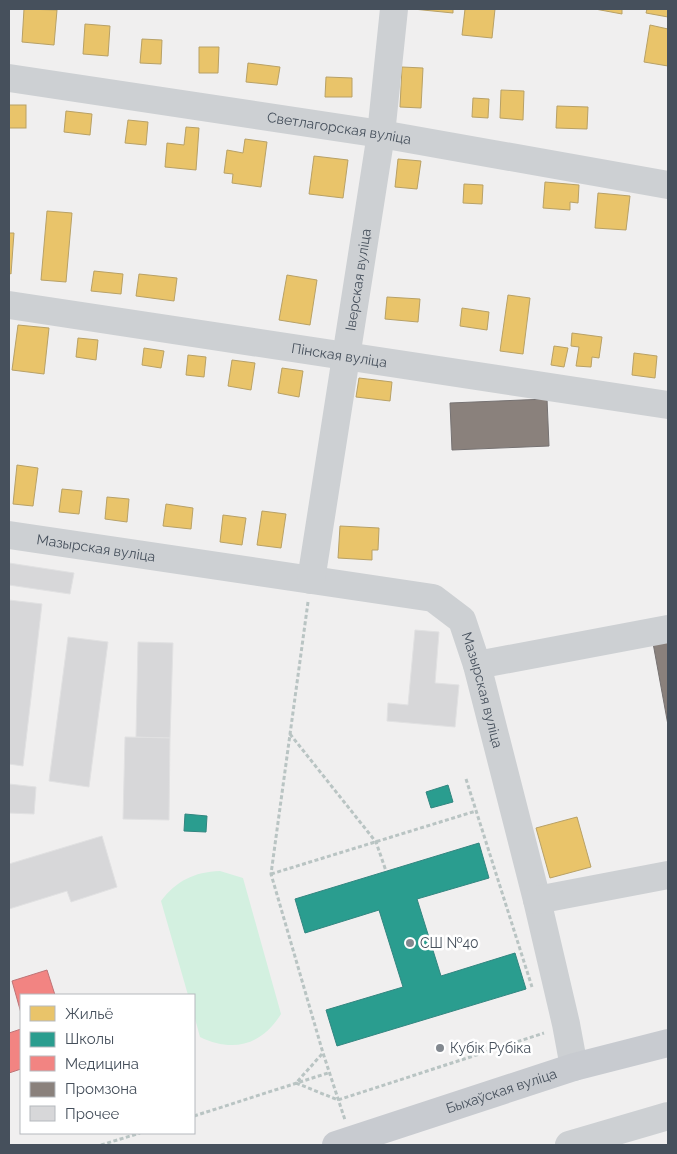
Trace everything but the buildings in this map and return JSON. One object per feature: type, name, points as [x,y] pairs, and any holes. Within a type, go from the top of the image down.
[{"type":"main road","name":"Быхаўская вуліца","points":[[340,1133],[574,1067],[668,1044]]},
{"type":"street","name":"Іверская вуліца","points":[[311,580],[348,354],[381,134],[394,9]]},
{"type":"street","name":"Светлагорская вуліца","points":[[9,78],[381,134],[668,185]]},
{"type":"street","name":"Пінская вуліца","points":[[9,304],[348,354],[668,405]]},
{"type":"street","name":"Мазырская вуліца","points":[[9,535],[433,598],[462,620],[477,665],[537,900],[574,1067]]},
{"type":"street","points":[[477,665],[668,629]]},
{"type":"street","points":[[537,900],[668,875]]},
{"type":"street","points":[[569,1145],[620,1138],[668,1116]]},
{"type":"path","points":[[311,580],[271,874],[322,1053],[338,1100],[340,1133]]},
{"type":"path","points":[[290,734],[376,842],[386,871]]},
{"type":"path","points":[[466,779],[534,996]]},
{"type":"path","points":[[271,874],[476,811]]},
{"type":"path","points":[[296,1083],[338,1100],[546,1032],[543,1023]]},
{"type":"path","points":[[296,1083],[322,1053]]},
{"type":"path","points":[[195,1116],[328,1073]]},
{"type":"path","points":[[101,1145],[137,1134]]},
{"type":"green space","points":[[220,871],[243,878],[281,1014],[265,1033],[246,1043],[235,1045],[224,1045],[200,1037],[195,1019],[195,994],[188,994],[161,901],[179,883],[202,873]]},
{"type":"place","name":"СШ №40","points":[[410,943]]},
{"type":"place","name":"Кубік Рубіка","points":[[440,1048]]}]
